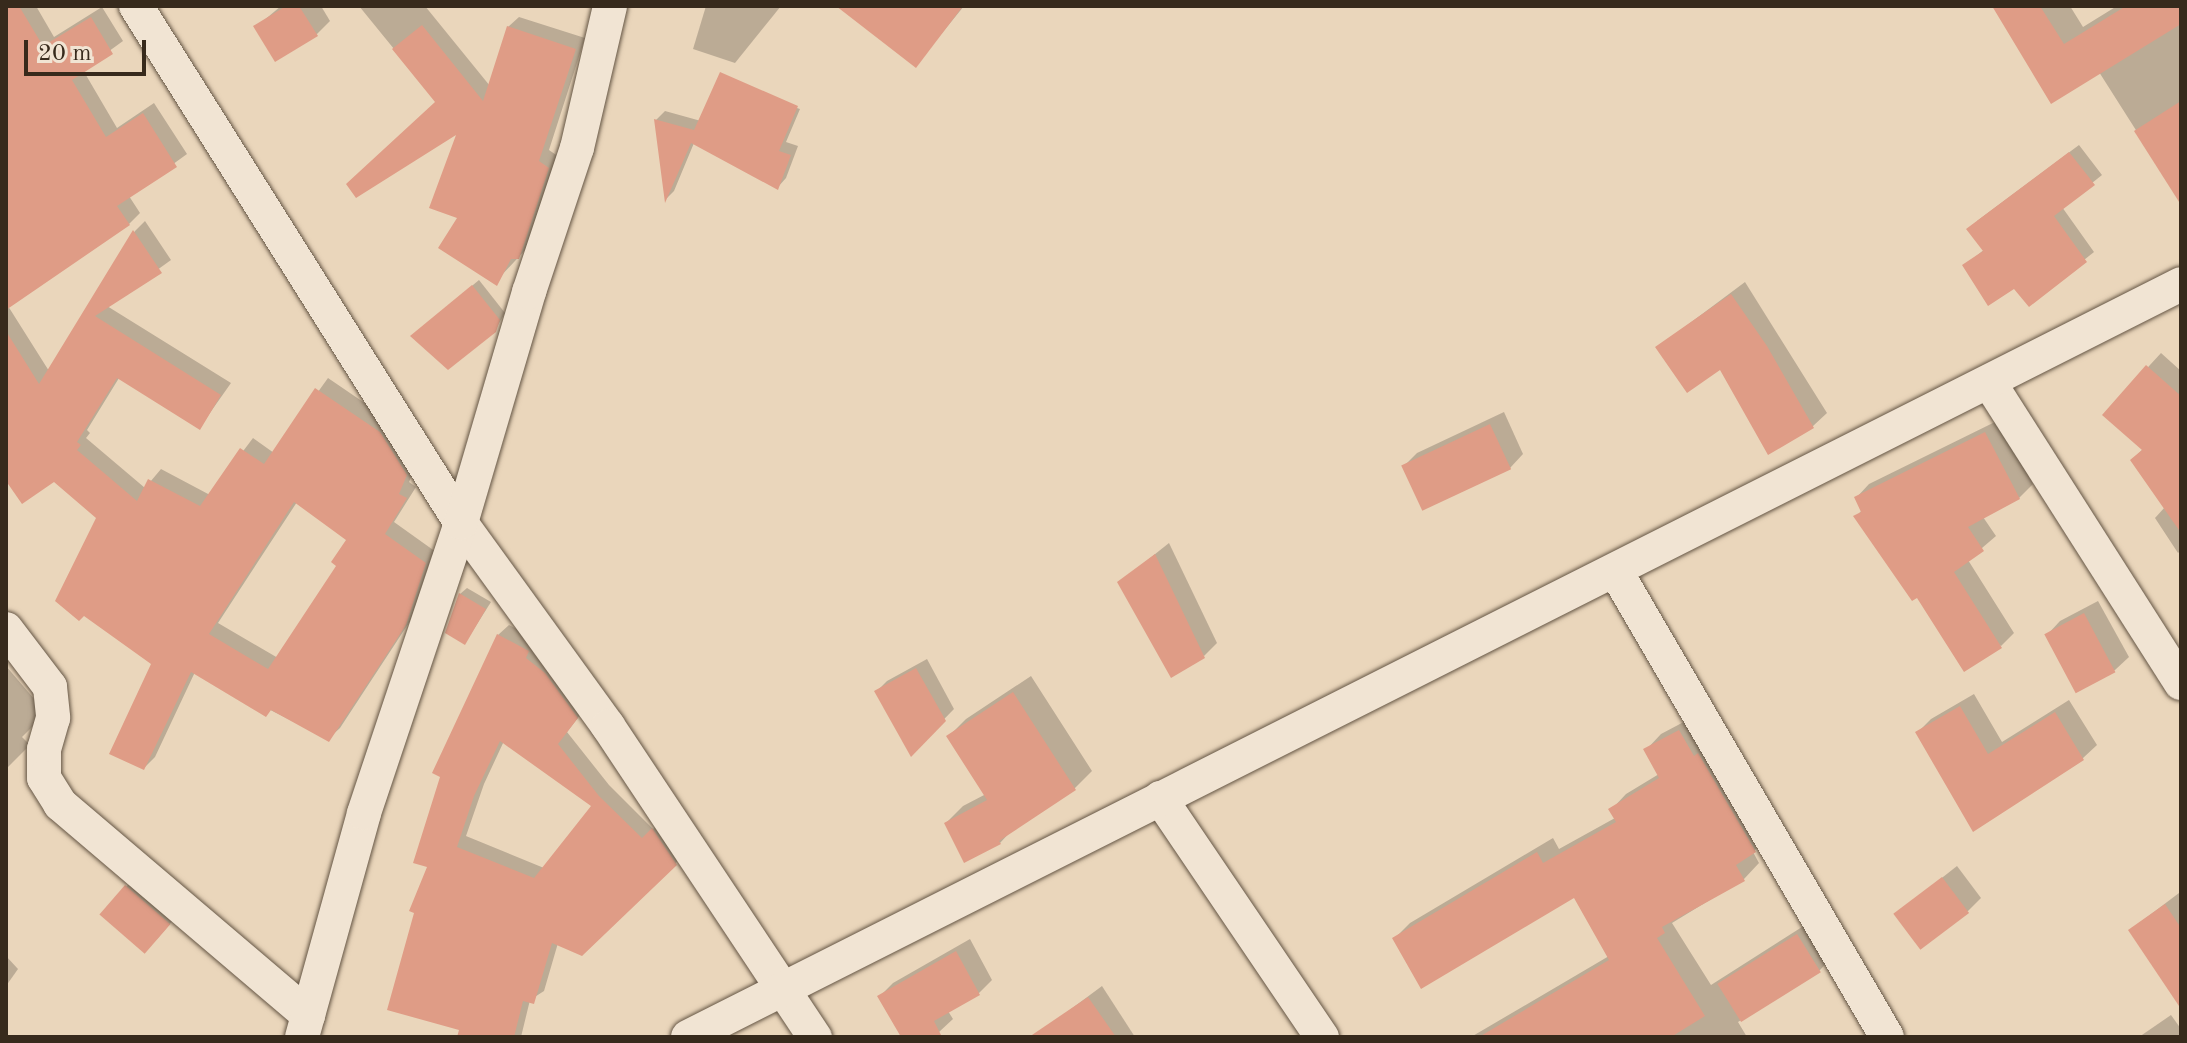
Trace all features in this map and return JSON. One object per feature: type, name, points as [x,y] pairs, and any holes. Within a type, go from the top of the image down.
[{"type":"street","points":[[136,6],[242,169],[461,523],[608,726],[815,1037]]},
{"type":"street","points":[[6,629],[50,687],[53,718],[44,749],[44,778],[60,804],[305,1026],[364,813],[461,523],[529,292],[577,148],[610,6]]},
{"type":"street","points":[[688,1037],[2181,284]]},
{"type":"street","points":[[1989,382],[2181,683]]},
{"type":"street","points":[[1615,570],[1887,1037]]},
{"type":"street","points":[[1160,798],[1322,1037]]},
{"type":"building","points":[[6,6],[19,6],[43,46],[91,17],[113,54],[72,80],[106,137],[143,113],[177,167],[117,206],[130,225],[6,310]]},
{"type":"building","points":[[286,6],[299,6],[318,36],[275,62],[253,26]]},
{"type":"building","points":[[836,6],[963,6],[916,68]]},
{"type":"building","points":[[1992,6],[2040,6],[2064,44],[2126,6],[2181,6],[2181,24],[2051,104]]},
{"type":"building","points":[[422,25],[483,101],[507,26],[576,49],[539,161],[549,168],[519,259],[511,259],[497,286],[438,248],[457,218],[429,208],[456,135],[356,198],[346,184],[435,102],[392,49]]},
{"type":"building","points":[[720,72],[798,106],[779,151],[791,155],[778,190],[691,143],[665,203],[654,119],[694,130]]},
{"type":"building","points":[[2181,101],[2181,205],[2134,131]]},
{"type":"building","points":[[2069,152],[2095,185],[2054,216],[2087,262],[2029,307],[2014,289],[1988,306],[1962,265],[1983,251],[1966,229]]},
{"type":"building","points":[[133,230],[162,273],[95,316],[221,395],[200,430],[117,378],[77,442],[81,445],[77,450],[137,501],[148,479],[200,506],[240,448],[264,464],[315,388],[380,432],[407,475],[399,494],[407,498],[385,534],[426,563],[406,625],[329,742],[271,710],[266,717],[191,672],[144,770],[109,754],[151,664],[84,616],[79,621],[55,601],[96,518],[54,482],[22,504],[6,481],[6,331],[39,384]],"holes":[[[294,502],[346,540],[331,562],[336,566],[268,669],[209,634]]]},
{"type":"building","points":[[472,285],[500,320],[496,332],[448,370],[410,336]]},
{"type":"building","points":[[1731,294],[1767,346],[1814,428],[1768,455],[1720,370],[1687,393],[1655,347]]},
{"type":"building","points":[[2146,365],[2181,396],[2181,533],[2130,460],[2142,450],[2102,415]]},
{"type":"building","points":[[1490,424],[1511,469],[1422,511],[1401,465]]},
{"type":"building","points":[[1985,432],[2020,499],[1968,527],[1984,551],[1954,572],[2002,648],[1964,672],[1917,598],[1912,601],[1853,516],[1861,512],[1854,497]]},
{"type":"building","points":[[1155,554],[1205,658],[1171,678],[1117,582]]},
{"type":"building","points":[[459,593],[486,609],[465,645],[445,633]]},
{"type":"building","points":[[2084,613],[2115,672],[2076,693],[2044,634]]},
{"type":"building","points":[[497,634],[529,651],[526,658],[545,673],[578,718],[558,744],[599,796],[642,838],[652,828],[677,865],[582,956],[552,943],[534,1004],[523,1001],[514,1037],[457,1037],[459,1030],[387,1010],[414,913],[409,911],[427,867],[413,863],[440,777],[432,773]],"holes":[[[500,741],[591,806],[534,878],[457,847],[474,796]]]},
{"type":"building","points":[[916,668],[946,721],[911,757],[874,691]]},
{"type":"building","points":[[1013,692],[1076,790],[999,841],[1001,844],[964,863],[944,823],[987,800],[946,736]]},
{"type":"building","points":[[1960,706],[1988,754],[2055,712],[2084,760],[1973,832],[1915,732]]},
{"type":"building","points":[[1679,730],[1694,756],[1698,753],[1756,852],[1736,865],[1745,881],[1662,927],[1665,933],[1657,938],[1705,1016],[1671,1037],[1479,1037],[1609,960],[1574,898],[1421,989],[1392,938],[1537,852],[1543,863],[1616,822],[1608,809],[1659,778],[1643,749]]},
{"type":"building","points":[[1942,877],[1969,913],[1920,950],[1893,914]]},
{"type":"building","points":[[125,885],[170,924],[145,954],[99,914]]},
{"type":"building","points":[[2165,904],[2181,928],[2181,1009],[2128,930]]},
{"type":"building","points":[[1797,934],[1821,972],[1741,1022],[1717,984]]},
{"type":"building","points":[[956,951],[980,995],[934,1021],[942,1037],[901,1037],[877,996]]},
{"type":"building","points":[[1088,997],[1116,1037],[1029,1037]]}]
